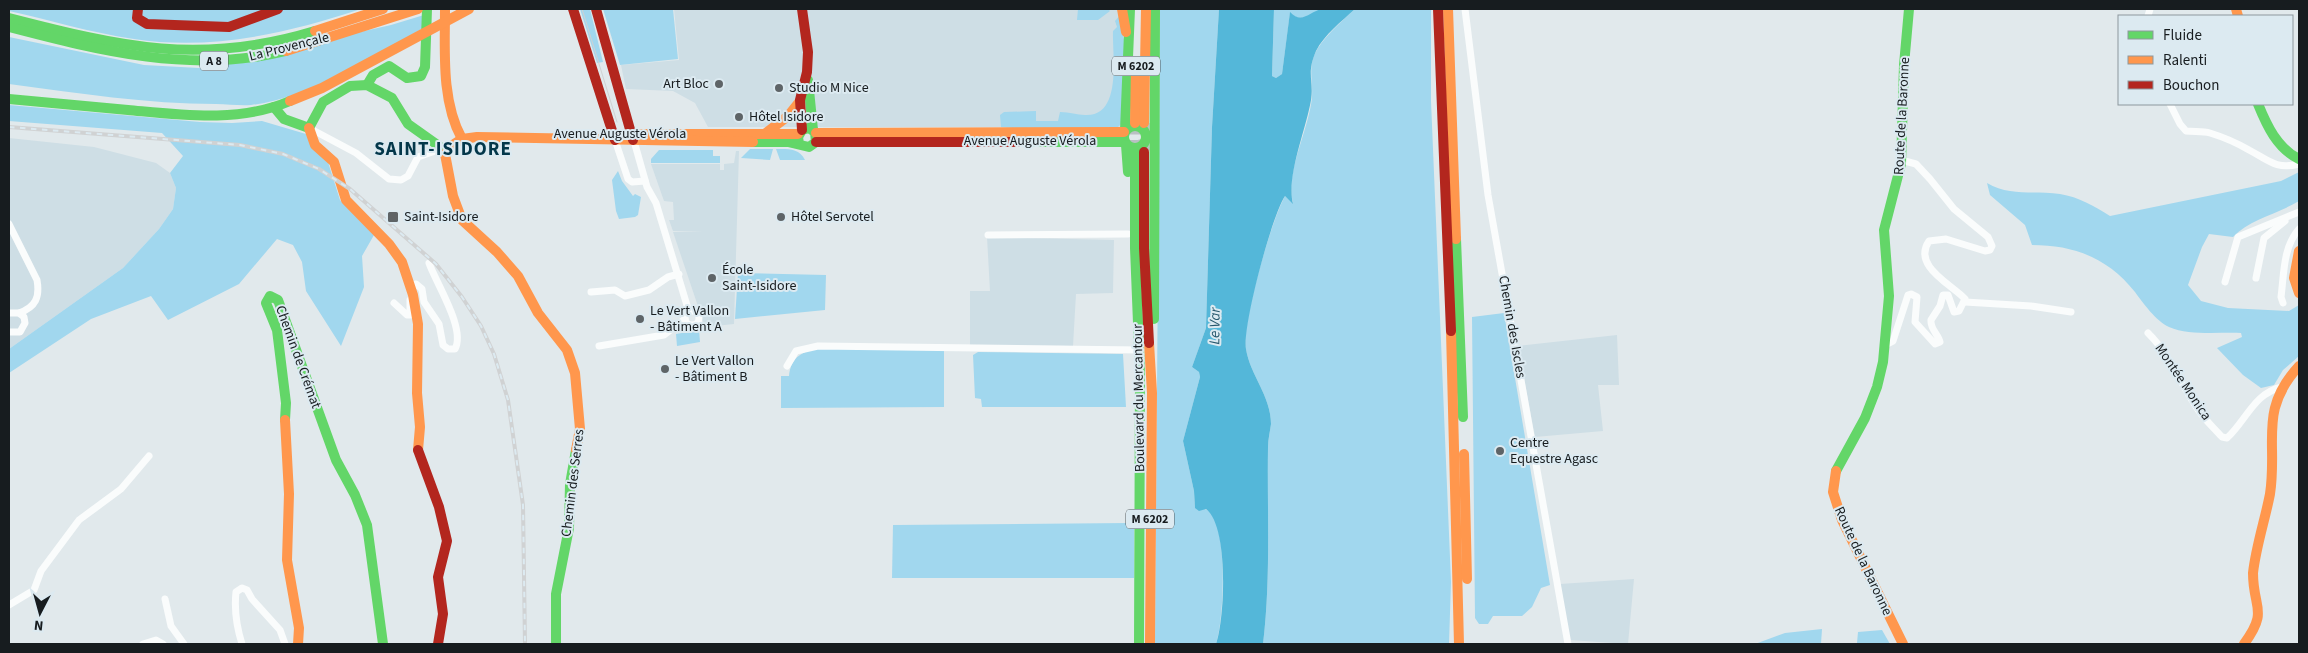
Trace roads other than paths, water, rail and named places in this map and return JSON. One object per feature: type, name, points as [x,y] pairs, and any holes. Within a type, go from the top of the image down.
[{"type":"main road","points":[[138,9],[137,18],[148,24],[216,28],[229,27],[278,9]]},
{"type":"main road","name":"La Provençale","points":[[9,18],[88,38],[134,47],[201,52],[226,50],[285,40],[384,9]]},
{"type":"main road","name":"La Provençale","points":[[9,28],[122,54],[182,61],[225,61],[255,57],[308,44],[417,9]]},
{"type":"main road","points":[[438,644],[443,614],[438,577],[447,547],[447,533],[417,449],[420,427],[417,393],[418,324],[412,290],[402,262],[390,244],[346,200],[334,162],[315,145],[310,136],[309,128],[323,102],[350,86],[367,85],[392,98],[408,124],[417,132],[443,148],[462,136],[451,112],[447,77],[445,9]]},
{"type":"main road","points":[[9,99],[212,116],[236,115],[278,106],[322,88],[469,9]]},
{"type":"main road","points":[[573,9],[614,137]]},
{"type":"main road","points":[[596,9],[633,138]]},
{"type":"main road","points":[[802,9],[808,52],[800,100],[800,136],[809,147],[815,135],[806,72]]},
{"type":"main road","points":[[1122,9],[1128,43]]},
{"type":"main road","points":[[1130,9],[1128,43],[1130,142],[1128,234],[1133,309],[1140,350]]},
{"type":"main road","name":"M 6202","points":[[1137,9],[1140,123],[1146,9]]},
{"type":"main road","points":[[1152,393],[1155,9]]},
{"type":"main road","points":[[1438,9],[1455,424],[1459,644]]},
{"type":"main road","points":[[1448,9],[1463,414],[1467,644]]},
{"type":"main road","name":"Route de la Baronne","points":[[1903,644],[1842,520],[1833,492],[1835,474],[1856,436],[1877,387],[1885,345],[1889,296],[1884,230],[1899,178],[1903,74],[1909,9]]},
{"type":"main road","points":[[367,85],[373,75],[389,66],[407,78],[421,76],[425,67],[427,13]]},
{"type":"main road","points":[[1130,142],[1134,148],[1141,147],[1147,136],[1152,124],[1154,97]]},
{"type":"main road","points":[[766,133],[788,116],[800,100]]},
{"type":"main road","points":[[2259,105],[2282,147],[2293,157],[2299,159]]},
{"type":"main road","points":[[278,106],[280,117],[309,128]]},
{"type":"main road","points":[[1130,142],[1138,128],[1147,136],[1152,151],[1154,237]]},
{"type":"main road","name":"Avenue Auguste Vérola","points":[[633,138],[766,133],[800,136]]},
{"type":"main road","points":[[800,136],[815,135]]},
{"type":"main road","name":"Avenue Auguste Vérola","points":[[815,135],[1130,142]]},
{"type":"main road","name":"Avenue Auguste Vérola","points":[[462,136],[633,138],[800,136]]},
{"type":"main road","name":"Boulevard du Mercantour","points":[[1130,142],[1140,350],[1139,644]]},
{"type":"main road","name":"Boulevard du Mercantour","points":[[1130,142],[1145,264],[1152,393],[1150,644]]},
{"type":"main road","name":"Chemin des Serres","points":[[443,148],[453,196],[462,220],[475,234],[497,252],[518,276],[538,313],[567,350],[576,373],[580,429],[570,484],[569,528],[556,594],[556,644]]},
{"type":"main road","points":[[2299,251],[2294,272],[2296,289],[2299,293]]},
{"type":"main road","name":"Chemin de Crémat","points":[[298,644],[299,628],[287,560],[289,494],[285,436],[286,403],[277,330],[266,303],[268,298],[272,296],[278,300],[336,460],[367,525],[383,644]]},
{"type":"main road","points":[[2244,644],[2256,627],[2260,615],[2253,575],[2272,478],[2272,413],[2282,387],[2299,366]]},
{"type":"street","name":"Chemin des Iscles","points":[[1464,9],[1488,195],[1568,644]]},
{"type":"street","points":[[2170,105],[2180,124],[2186,131],[2208,133],[2249,150],[2266,161],[2278,165],[2288,167],[2299,164]]},
{"type":"street","points":[[309,128],[356,153],[390,179],[401,180],[408,176],[418,157],[443,148]]},
{"type":"street","points":[[614,137],[628,179],[632,182],[645,181]]},
{"type":"street","points":[[599,346],[664,335],[685,319],[689,312],[679,274],[656,203],[645,181],[633,138]]},
{"type":"street","points":[[1901,160],[1916,164],[1954,209],[1991,241],[1990,250],[1985,251],[1946,239],[1929,241],[1926,246],[1926,261],[1931,271],[1956,290],[1965,299],[1965,302]]},
{"type":"street","points":[[2225,282],[2238,237],[2299,212]]},
{"type":"street","points":[[2256,278],[2264,238],[2289,217]]},
{"type":"street","points":[[9,224],[37,280],[38,294],[34,304],[28,310],[19,313],[9,313]]},
{"type":"street","points":[[2283,303],[2281,298],[2288,247],[2299,229]]},
{"type":"street","points":[[988,235],[1128,234]]},
{"type":"street","points":[[394,303],[407,315],[410,315],[410,298],[416,284],[422,290],[424,302],[439,324],[443,345],[448,349],[455,349],[457,341],[452,314],[429,263]]},
{"type":"street","points":[[590,292],[615,290],[624,296],[649,290],[668,277],[679,274]]},
{"type":"street","points":[[1885,345],[1893,341],[1908,295],[1911,294],[1917,297],[1914,322],[1935,344],[1940,342],[1932,327],[1931,320],[1940,306],[1944,294],[1948,295],[1954,312],[1959,311],[1965,302]]},
{"type":"street","points":[[1965,302],[2031,306],[2071,312]]},
{"type":"street","points":[[9,332],[20,332],[24,326],[28,310]]},
{"type":"street","points":[[685,319],[690,325],[697,322],[698,314],[694,311],[689,312]]},
{"type":"street","points":[[19,313],[25,320]]},
{"type":"street","name":"Montée Monica","points":[[2148,334],[2162,347],[2200,412],[2222,437],[2227,438],[2233,432],[2249,408],[2266,394],[2282,387]]},
{"type":"street","points":[[787,366],[796,351],[818,346],[1140,350]]},
{"type":"street","points":[[9,604],[34,590],[41,571],[79,520],[120,489],[149,456]]},
{"type":"street","points":[[242,644],[236,621],[236,592],[242,588],[247,590],[252,599],[280,630],[285,644]]},
{"type":"street","points":[[165,599],[171,626],[184,644]]},
{"type":"street","points":[[144,644],[156,640],[163,644]]},
{"type":"water","name":"Le Var","points":[[1219,9],[1274,9],[1272,76],[1276,78],[1282,74],[1290,12],[1294,16],[1302,17],[1322,9],[1355,9],[1324,39],[1313,59],[1309,112],[1292,180],[1293,204],[1285,196],[1279,207],[1259,271],[1246,337],[1248,359],[1268,404],[1271,424],[1268,447],[1267,595],[1263,644],[1216,644],[1223,594],[1222,552],[1219,534],[1213,519],[1206,509],[1199,511],[1195,508],[1194,491],[1183,441],[1200,377],[1199,372],[1192,367],[1206,328],[1212,127]]},
{"type":"tunnel","points":[[1135,123],[1135,151]]},
{"type":"tunnel","points":[[1144,123],[1144,152]]},
{"type":"tram line","points":[[582,9],[617,122]]},
{"type":"railway","points":[[9,127],[240,145],[283,154],[319,169],[350,189],[436,264],[462,297],[481,326],[494,354],[508,400],[523,505],[525,644]]},
{"type":"place","name":"Art Bloc","points":[[719,84]]},
{"type":"place","name":"Studio M Nice","points":[[779,88]]},
{"type":"place","name":"Hôtel Isidore","points":[[739,117]]},
{"type":"place","name":"Saint-Isidore","points":[[393,217]]},
{"type":"place","name":"Hôtel Servotel","points":[[781,217]]},
{"type":"place","name":"École Saint-Isidore","points":[[712,278]]},
{"type":"place","name":"Le Vert Vallon - Bâtiment A","points":[[640,319]]},
{"type":"place","name":"Le Vert Vallon - Bâtiment B","points":[[665,369]]},
{"type":"place","name":"Centre Equestre Agasc","points":[[1500,451]]},
{"type":"district","name":"SAINT-ISIDORE","points":[[443,149]]}]
